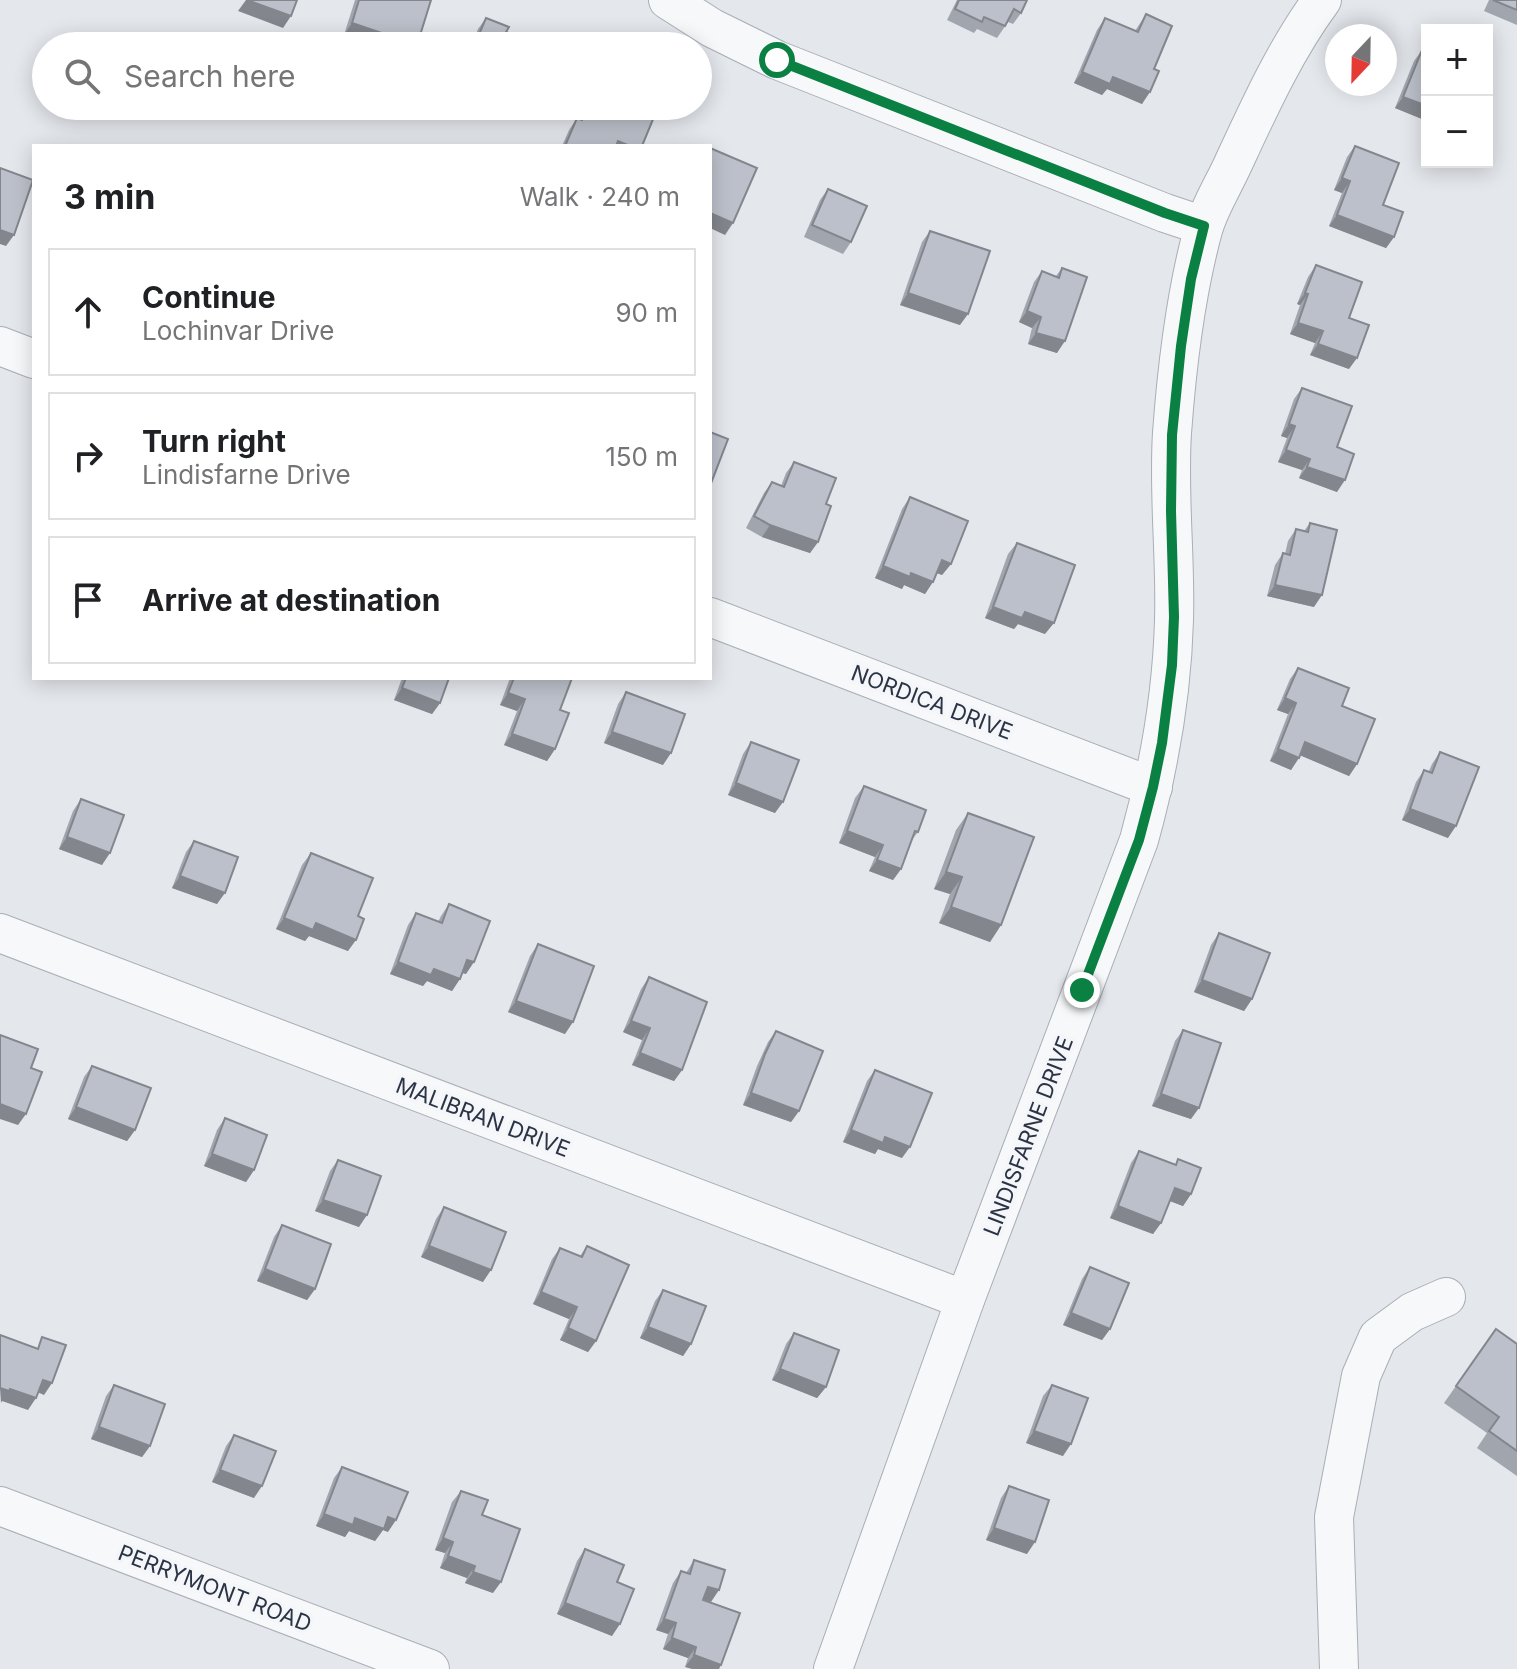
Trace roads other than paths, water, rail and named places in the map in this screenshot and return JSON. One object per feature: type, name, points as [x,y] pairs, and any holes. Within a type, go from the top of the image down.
[{"type":"street","points":[[668,0],[712,28],[777,60],[1204,226]]},
{"type":"street","name":"LINDISFARNE DRIVE","points":[[833,1669],[965,1300],[1139,840],[1167,713],[1172,665],[1172,435],[1191,279],[1204,226],[1262,101],[1322,0]]},
{"type":"street","points":[[0,346],[32,358]]},
{"type":"street","name":"NORDICA DRIVE","points":[[712,618],[1153,787]]},
{"type":"street","name":"MALIBRAN DRIVE","points":[[0,933],[965,1300]]},
{"type":"street","points":[[1339,1669],[1334,1517],[1361,1376],[1378,1337],[1412,1312],[1446,1297]]},
{"type":"street","name":"PERRYMONT ROAD","points":[[0,1506],[430,1669]]}]
